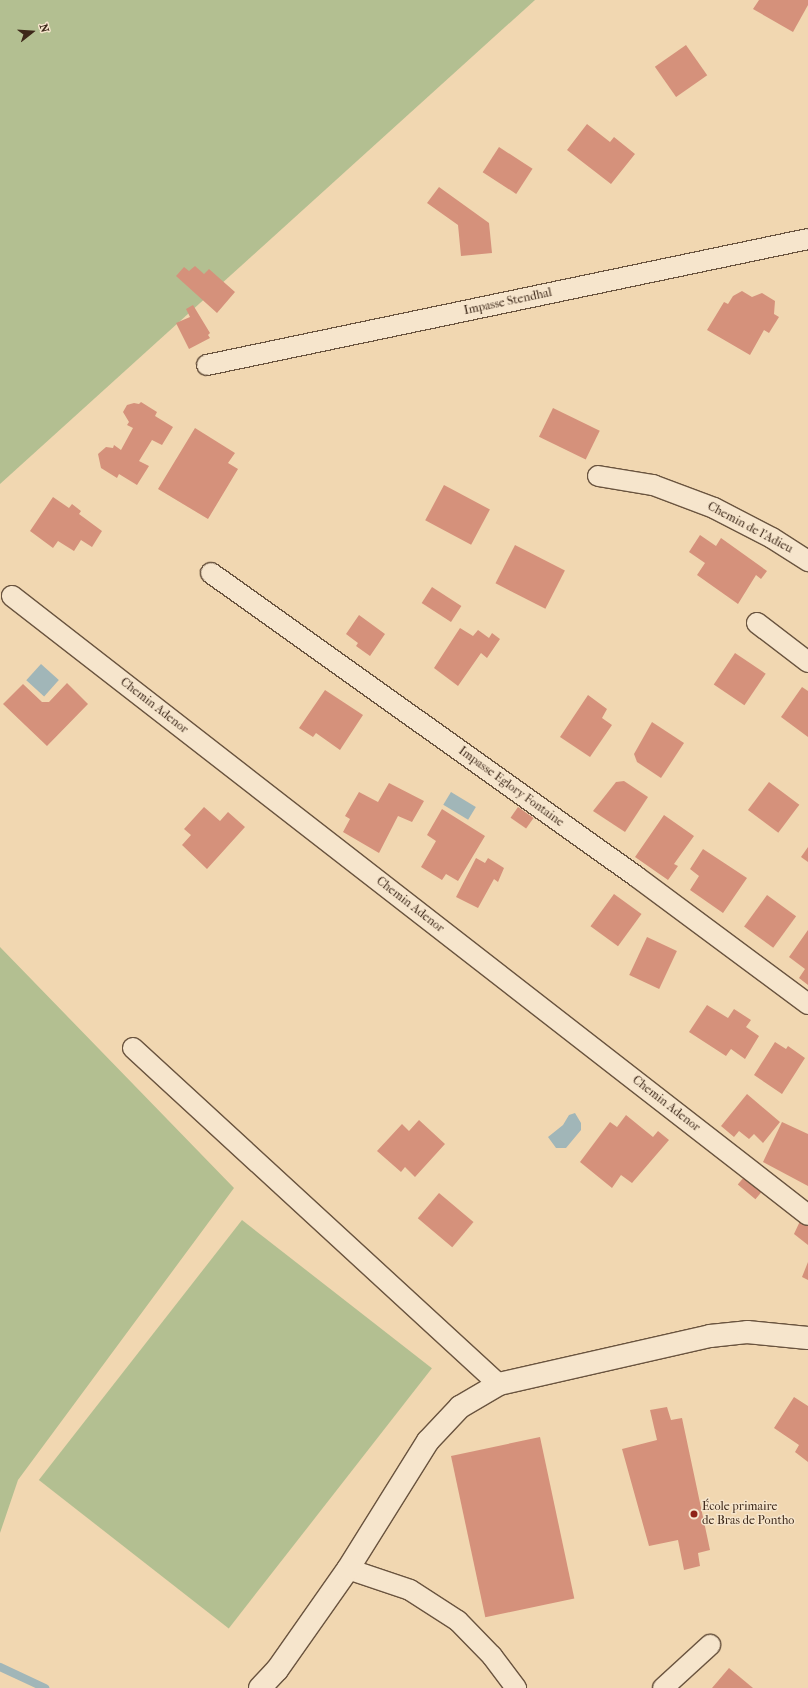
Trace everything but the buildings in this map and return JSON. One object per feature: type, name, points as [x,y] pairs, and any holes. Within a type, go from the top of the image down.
[{"type":"main road","points":[[260,1688],[276,1670],[348,1569],[428,1441],[460,1407],[499,1384],[710,1336],[748,1332],[808,1338]]},
{"type":"street","name":"Impasse Stendhal","points":[[207,365],[808,239]]},
{"type":"street","name":"Chemin de l'Adieu","points":[[598,476],[653,485],[714,508],[772,538],[808,561]]},
{"type":"street","name":"Impasse Eglory Fontaine","points":[[211,573],[637,877],[808,1004]]},
{"type":"street","name":"Chemin Adenor","points":[[12,596],[808,1215]]},
{"type":"street","points":[[757,622],[808,662]]},
{"type":"street","points":[[133,1048],[499,1384]]},
{"type":"street","points":[[348,1569],[410,1590],[458,1621],[492,1656],[516,1688]]},
{"type":"street","points":[[663,1688],[710,1645]]},
{"type":"green space","points":[[0,0],[535,0],[0,484]]},
{"type":"green space","points":[[0,947],[234,1188],[18,1480],[0,1533]]},
{"type":"green space","points":[[242,1220],[432,1368],[229,1628],[39,1480]]},
{"type":"shaded area","points":[[41,664],[59,680],[44,696],[26,680]]},
{"type":"shaded area","points":[[451,792],[476,807],[468,820],[443,805]]},
{"type":"shaded area","points":[[575,1113],[581,1123],[581,1130],[566,1148],[556,1148],[548,1137],[563,1125],[569,1115]]},
{"type":"waterway","points":[[0,1667],[45,1688]]},
{"type":"place","name":"École primaire de Bras de Pontho","points":[[694,1514]]}]
